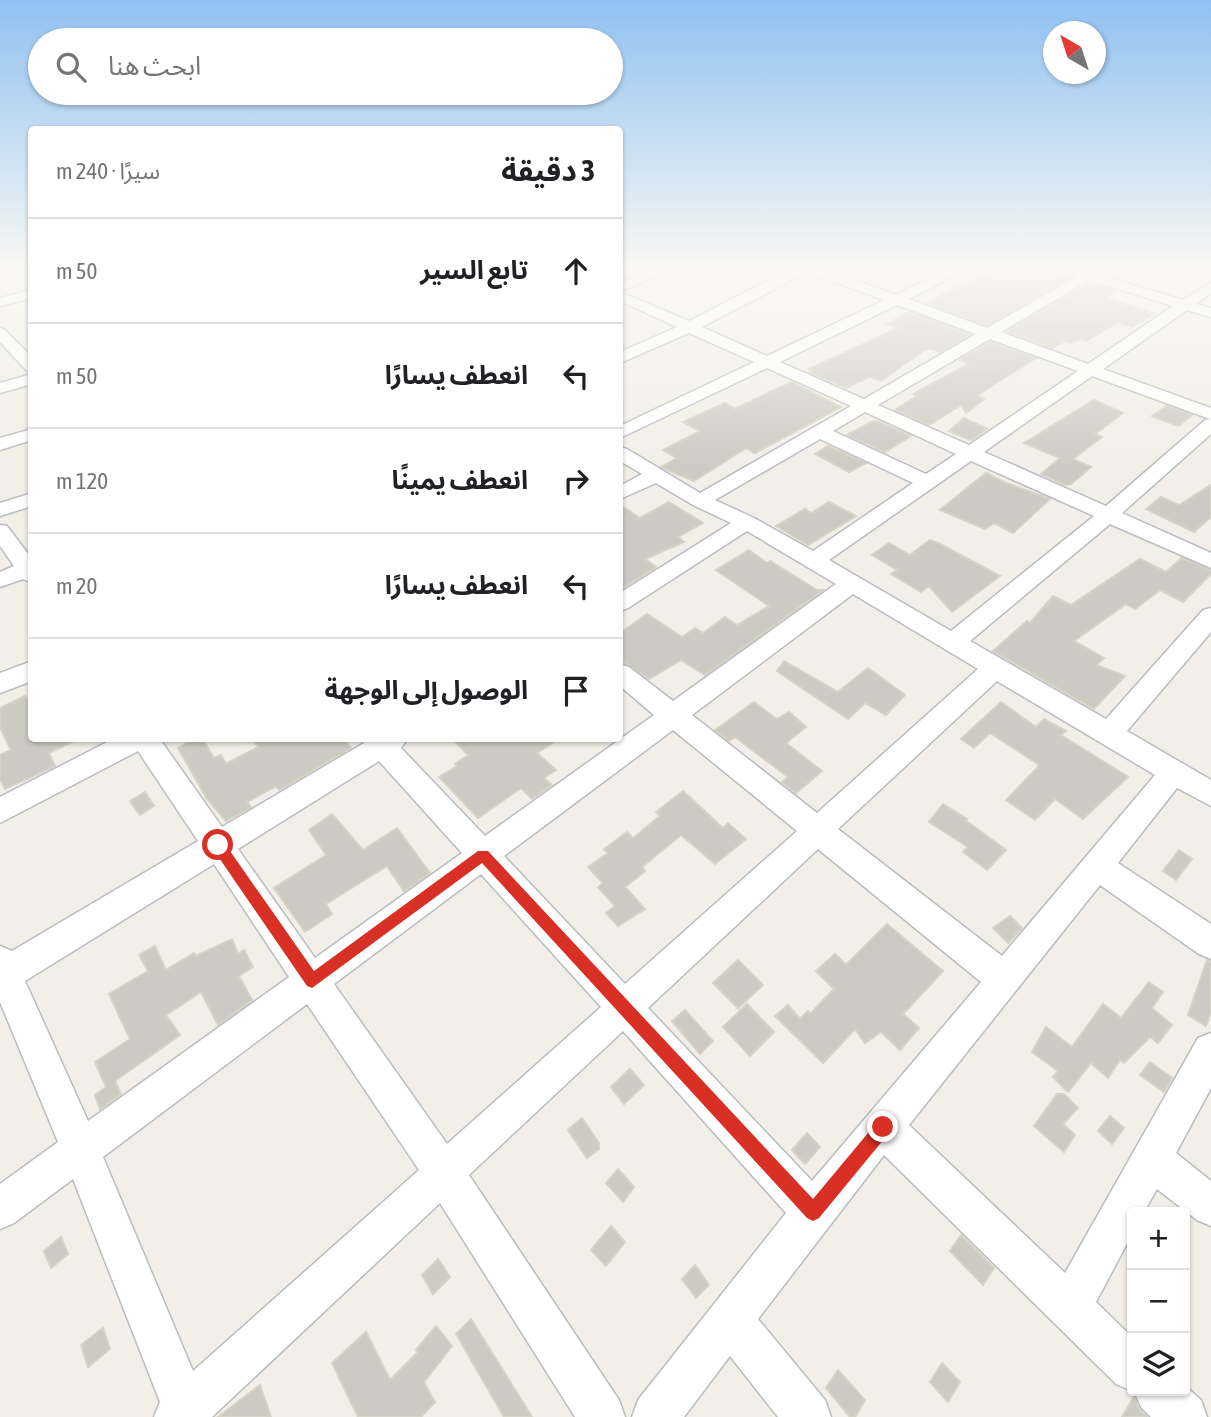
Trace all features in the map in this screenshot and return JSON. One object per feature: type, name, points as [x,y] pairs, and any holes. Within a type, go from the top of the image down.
[{"type":"street","points":[[623,357],[671,335]]},
{"type":"street","points":[[711,335],[1211,561]]},
{"type":"street","points":[[623,432],[821,335]]},
{"type":"street","points":[[699,501],[986,335]]},
{"type":"street","points":[[991,335],[1211,414]]},
{"type":"street","points":[[813,561],[1141,335]]},
{"type":"street","points":[[2,338],[28,363]]},
{"type":"street","points":[[0,388],[28,380]]},
{"type":"street","points":[[952,643],[1108,515],[1211,424]]},
{"type":"street","points":[[818,431],[927,482]]},
{"type":"street","points":[[0,444],[28,435]]},
{"type":"street","points":[[623,455],[699,501],[747,522],[1211,794]]},
{"type":"street","points":[[623,492],[656,475]]},
{"type":"street","points":[[0,510],[28,500]]},
{"type":"street","points":[[623,601],[747,522]]},
{"type":"street","points":[[0,531],[28,568]]},
{"type":"street","points":[[0,580],[28,572]]},
{"type":"street","points":[[0,1209],[852,584]]},
{"type":"street","points":[[1110,734],[1211,616]]},
{"type":"street","points":[[382,742],[218,845],[1,971],[81,1150],[184,1414],[995,668]]},
{"type":"street","points":[[0,684],[28,672]]},
{"type":"street","points":[[623,675],[1004,979]]},
{"type":"street","points":[[0,811],[134,742]]},
{"type":"street","points":[[145,742],[445,1174],[602,1417]]},
{"type":"street","points":[[385,742],[483,855],[813,1212]]},
{"type":"street","points":[[655,1417],[813,1212],[1174,772]]},
{"type":"street","points":[[1097,866],[1211,943]]},
{"type":"street","points":[[1069,1308],[1211,1051]]},
{"type":"street","points":[[883,1127],[1127,1363]]},
{"type":"street","points":[[1151,1159],[1211,1206]]},
{"type":"street","points":[[730,1320],[808,1417]]},
{"type":"street","points":[[1162,1396],[1184,1417]]},
{"type":"building","points":[[883,335],[970,335],[940,352],[930,348],[923,351],[881,381],[869,377],[846,388],[810,372],[814,371],[809,369]]},
{"type":"building","points":[[1018,335],[1096,335],[1086,341],[1065,341],[1052,348]]},
{"type":"building","points":[[990,342],[1036,358],[976,396],[984,399],[966,413],[961,405],[929,425],[895,410],[917,396],[913,394],[969,364],[960,360]]},
{"type":"building","points":[[791,382],[841,407],[755,453],[746,448],[694,481],[661,467],[677,458],[663,450],[700,431],[683,422],[725,403],[735,409]]},
{"type":"building","points":[[1094,400],[1123,413],[1095,434],[1102,437],[1073,459],[1091,467],[1071,484],[1066,485],[1041,474],[1060,458],[1024,443]]},
{"type":"building","points":[[1167,406],[1192,415],[1178,426],[1152,416]]},
{"type":"building","points":[[964,418],[987,429],[971,440],[949,431]]},
{"type":"building","points":[[873,421],[911,436],[885,452],[847,435]]},
{"type":"building","points":[[828,446],[866,463],[849,472],[815,454]]},
{"type":"building","points":[[986,473],[1050,499],[1013,533],[994,523],[985,529],[940,510]]},
{"type":"building","points":[[1211,485],[1211,517],[1194,532],[1146,509],[1161,497],[1179,505]]},
{"type":"building","points":[[669,502],[703,523],[678,537],[684,542],[645,559],[656,567],[623,588],[623,507],[640,518]]},
{"type":"building","points":[[829,502],[856,516],[808,545],[776,526],[805,509],[811,513]]},
{"type":"building","points":[[930,540],[1000,576],[952,612],[929,586],[921,592],[891,574],[897,570],[872,555],[889,543],[910,555]]},
{"type":"building","points":[[749,550],[767,563],[770,561],[817,590],[823,590],[705,675],[681,660],[649,679],[623,662],[623,631],[647,614],[682,637],[695,628],[703,633],[725,617],[737,625],[769,606],[716,570]]},
{"type":"building","points":[[1182,558],[1211,570],[1211,574],[1183,602],[1160,590],[1135,609],[1126,604],[1074,641],[1104,658],[1096,665],[1125,676],[1094,709],[993,651],[1027,621],[1030,623],[1053,596],[1071,605],[1140,559],[1166,572]]},
{"type":"building","points":[[784,661],[838,692],[868,668],[905,695],[886,715],[865,703],[848,719],[777,671]]},
{"type":"building","points":[[25,696],[28,700],[28,742],[72,742],[49,753],[55,766],[5,789],[0,779],[0,755],[11,750],[0,727],[0,708]]},
{"type":"building","points":[[754,702],[777,719],[789,712],[806,727],[786,743],[822,771],[796,793],[782,782],[788,777],[735,737],[729,741],[715,730]]},
{"type":"building","points":[[1001,702],[1036,727],[1044,719],[1066,731],[1061,735],[1128,777],[1083,819],[1055,799],[1035,820],[1006,800],[1038,764],[990,733],[974,748],[961,739]]},
{"type":"building","points":[[189,742],[204,742],[214,758],[221,755],[226,764],[258,747],[255,742],[346,742],[351,748],[279,790],[276,786],[247,802],[251,807],[226,821],[207,799],[178,748]]},
{"type":"building","points":[[456,742],[554,742],[537,753],[556,770],[544,778],[552,785],[532,799],[521,788],[478,818],[439,777],[457,766],[455,764],[468,755]]},
{"type":"building","points":[[683,791],[723,828],[728,823],[746,839],[715,864],[681,835],[642,867],[645,871],[625,887],[645,909],[618,926],[606,913],[615,906],[598,887],[603,883],[588,867],[608,853],[604,849],[627,832],[633,838],[660,816],[656,812]]},
{"type":"building","points":[[145,792],[154,806],[140,815],[130,801]]},
{"type":"building","points":[[943,804],[1006,850],[987,870],[963,852],[968,847],[929,822]]},
{"type":"building","points":[[332,814],[363,850],[397,828],[430,873],[404,891],[387,866],[326,904],[332,914],[305,932],[274,888],[326,855],[309,830]]},
{"type":"building","points":[[1179,850],[1192,859],[1176,880],[1163,871]]},
{"type":"building","points":[[1010,916],[1022,928],[1008,943],[993,928]]},
{"type":"building","points":[[887,924],[943,971],[903,1014],[919,1028],[900,1050],[881,1032],[865,1043],[855,1029],[823,1063],[775,1016],[788,1005],[800,1019],[808,1011],[810,1014],[834,989],[816,971],[835,954],[846,965]]},
{"type":"building","points":[[232,939],[238,954],[244,950],[253,967],[239,976],[252,1000],[218,1025],[201,992],[166,1015],[180,1035],[115,1081],[121,1094],[100,1109],[95,1095],[106,1087],[95,1062],[130,1039],[109,994],[148,971],[139,955],[155,946],[166,970],[194,953],[196,956]]},
{"type":"building","points":[[738,960],[763,985],[738,1008],[713,983]]},
{"type":"building","points":[[1207,960],[1211,961],[1211,1012],[1206,1026],[1188,1015]]},
{"type":"building","points":[[1149,982],[1163,992],[1152,1008],[1172,1025],[1158,1043],[1150,1037],[1124,1063],[1120,1060],[1108,1078],[1091,1063],[1068,1092],[1053,1077],[1058,1071],[1032,1052],[1046,1027],[1072,1047],[1103,1004],[1121,1018]]},
{"type":"building","points":[[747,1004],[774,1032],[750,1056],[723,1027]]},
{"type":"building","points":[[685,1010],[713,1041],[700,1054],[672,1021]]},
{"type":"building","points":[[1150,1062],[1172,1078],[1164,1092],[1140,1075]]},
{"type":"building","points":[[630,1069],[644,1085],[624,1104],[611,1087]]},
{"type":"building","points":[[1057,1094],[1064,1094],[1078,1108],[1063,1124],[1075,1135],[1064,1152],[1034,1126]]},
{"type":"building","points":[[1110,1116],[1124,1128],[1112,1144],[1098,1131]]},
{"type":"building","points":[[582,1118],[599,1143],[599,1149],[587,1158],[568,1130]]},
{"type":"building","points":[[807,1133],[820,1147],[805,1164],[792,1150]]},
{"type":"building","points":[[618,1169],[634,1187],[623,1202],[606,1183]]},
{"type":"building","points":[[611,1226],[625,1242],[606,1266],[591,1250]]},
{"type":"building","points":[[961,1235],[994,1268],[983,1285],[950,1251]]},
{"type":"building","points":[[61,1237],[68,1254],[51,1268],[44,1251]]},
{"type":"building","points":[[438,1259],[450,1277],[433,1294],[422,1275]]},
{"type":"building","points":[[695,1265],[709,1285],[696,1298],[682,1279]]},
{"type":"building","points":[[471,1319],[532,1417],[504,1417],[456,1334]]},
{"type":"building","points":[[436,1326],[452,1346],[424,1382],[435,1402],[421,1417],[358,1417],[332,1363],[366,1332],[390,1380],[418,1352],[416,1350]]},
{"type":"building","points":[[103,1328],[110,1349],[88,1367],[81,1345]]},
{"type":"building","points":[[942,1363],[960,1382],[948,1402],[930,1382]]},
{"type":"building","points":[[838,1370],[865,1400],[855,1417],[850,1417],[826,1388]]},
{"type":"building","points":[[260,1385],[271,1417],[218,1417]]},
{"type":"building","points":[[1134,1397],[1139,1409],[1147,1417],[1122,1417]]},
{"type":"route","points":[[218,845],[312,981],[483,855],[813,1212],[883,1127]]}]
